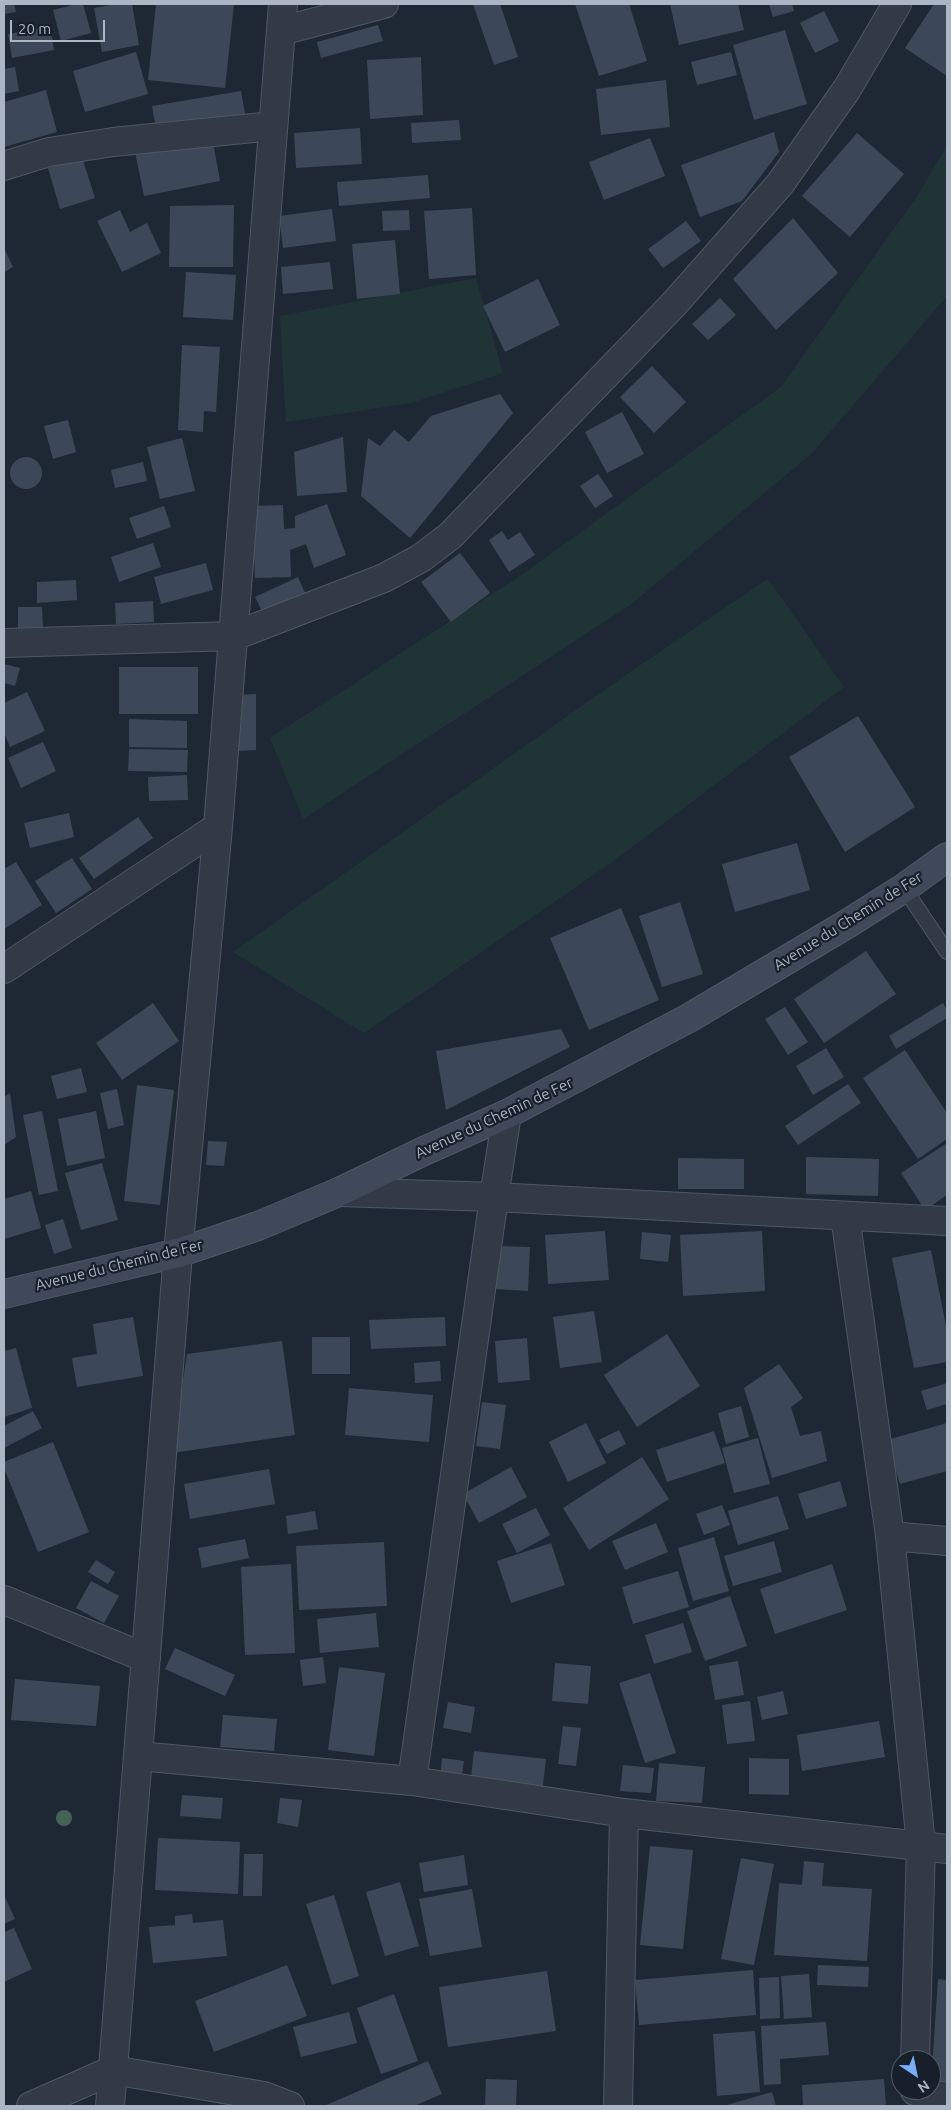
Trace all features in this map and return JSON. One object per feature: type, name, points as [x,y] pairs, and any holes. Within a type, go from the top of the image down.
[{"type":"street","points":[[110,2106],[178,1253],[234,636],[283,4]]},
{"type":"street","points":[[281,31],[384,4]]},
{"type":"street","points":[[4,643],[234,636],[384,578],[421,558],[450,536],[674,304],[780,184],[847,88],[897,4]]},
{"type":"street","points":[[4,166],[49,152],[113,142],[273,126]]},
{"type":"street","points":[[4,969],[218,827]]},
{"type":"street","name":"Avenue du Chemin de Fer","points":[[4,1294],[178,1253],[258,1226],[339,1192],[508,1114],[689,1018],[904,888],[947,857]]},
{"type":"street","points":[[412,1781],[494,1197],[508,1114]]},
{"type":"street","points":[[339,1192],[494,1197],[947,1222]]},
{"type":"street","points":[[845,1216],[934,1847],[917,2050]]},
{"type":"street","points":[[890,1536],[947,1541]]},
{"type":"street","points":[[4,1600],[146,1658]]},
{"type":"street","points":[[138,1756],[412,1781],[624,1813],[934,1847]]},
{"type":"street","points":[[618,2106],[624,1813]]},
{"type":"street","points":[[32,2106],[113,2070],[264,2096],[290,2106]]},
{"type":"lane","points":[[904,888],[947,952]]},
{"type":"green space","points":[[947,146],[947,296],[812,453],[630,605],[303,819],[270,738],[523,574],[781,387],[916,198]]},
{"type":"green space","points":[[476,278],[503,373],[411,403],[286,422],[280,316]]},
{"type":"green space","points":[[768,579],[844,687],[615,860],[364,1033],[233,952],[630,672]]},
{"type":"building","points":[[4,4],[14,4],[16,12],[4,14]]},
{"type":"building","points":[[83,4],[91,33],[61,41],[53,10]]},
{"type":"building","points":[[116,4],[132,4],[139,45],[102,52],[94,8]]},
{"type":"building","points":[[156,4],[234,4],[225,88],[148,80]]},
{"type":"building","points":[[473,4],[500,4],[518,57],[494,65]]},
{"type":"building","points":[[575,4],[629,4],[647,61],[599,76]]},
{"type":"building","points":[[670,4],[738,4],[744,30],[679,45]]},
{"type":"building","points":[[769,4],[792,4],[794,11],[773,17]]},
{"type":"building","points":[[934,4],[947,4],[947,76],[905,48]]},
{"type":"building","points":[[824,11],[839,41],[815,53],[800,23]]},
{"type":"building","points":[[378,25],[383,41],[321,58],[317,42]]},
{"type":"building","points":[[50,26],[54,50],[12,58],[8,34]]},
{"type":"building","points":[[785,30],[807,104],[754,120],[733,45]]},
{"type":"building","points":[[136,52],[148,94],[85,112],[73,71]]},
{"type":"building","points":[[731,52],[737,75],[697,85],[691,62]]},
{"type":"building","points":[[421,57],[423,115],[370,119],[367,60]]},
{"type":"building","points":[[15,67],[19,91],[4,94],[4,69]]},
{"type":"building","points":[[666,80],[670,127],[601,135],[596,89]]},
{"type":"building","points":[[46,90],[57,132],[4,147],[4,102]]},
{"type":"building","points":[[241,91],[246,119],[157,134],[152,106]]},
{"type":"building","points":[[459,120],[461,140],[412,143],[411,123]]},
{"type":"building","points":[[360,128],[362,164],[296,168],[294,133]]},
{"type":"building","points":[[774,132],[779,152],[742,201],[700,217],[681,165]]},
{"type":"building","points":[[857,133],[904,174],[850,237],[802,196]]},
{"type":"building","points":[[212,137],[220,181],[144,196],[135,152]]},
{"type":"building","points":[[650,138],[665,176],[604,200],[589,162]]},
{"type":"building","points":[[82,157],[95,198],[60,209],[48,168]]},
{"type":"building","points":[[428,175],[430,198],[339,206],[337,182]]},
{"type":"building","points":[[234,205],[233,267],[169,267],[170,206]]},
{"type":"building","points":[[472,208],[476,275],[429,279],[424,211]]},
{"type":"building","points":[[332,209],[336,241],[283,248],[279,216]]},
{"type":"building","points":[[120,210],[130,232],[147,223],[161,253],[122,272],[97,221]]},
{"type":"building","points":[[409,210],[410,230],[383,231],[382,211]]},
{"type":"building","points":[[793,218],[838,273],[776,330],[733,279]]},
{"type":"building","points":[[686,221],[701,241],[663,268],[648,249]]},
{"type":"building","points":[[395,240],[400,294],[357,299],[352,244]]},
{"type":"building","points":[[4,248],[13,267],[4,272]]},
{"type":"building","points":[[330,262],[333,289],[283,294],[281,267]]},
{"type":"building","points":[[186,272],[236,275],[233,320],[183,317]]},
{"type":"building","points":[[538,279],[560,325],[505,352],[483,306]]},
{"type":"building","points":[[720,298],[736,315],[708,340],[692,324]]},
{"type":"building","points":[[182,345],[220,347],[216,412],[204,411],[203,432],[178,430]]},
{"type":"building","points":[[652,366],[686,402],[654,433],[620,397]]},
{"type":"building","points":[[500,394],[513,413],[410,538],[361,496],[368,438],[380,446],[394,430],[409,442],[431,416]]},
{"type":"building","points":[[622,412],[644,454],[607,473],[585,432]]},
{"type":"building","points":[[68,420],[76,452],[53,459],[44,426]]},
{"type":"building","points":[[343,437],[347,492],[297,496],[294,452]]},
{"type":"building","points":[[182,438],[195,491],[160,499],[147,447]]},
{"type":"building","points":[[26,457],[32,458],[37,462],[41,467],[41,479],[37,484],[32,488],[26,489],[20,488],[15,484],[11,479],[10,473],[11,467],[15,462],[20,458]]},
{"type":"building","points":[[143,462],[147,481],[115,488],[111,470]]},
{"type":"building","points":[[598,474],[613,496],[595,508],[580,486]]},
{"type":"building","points":[[327,504],[346,555],[314,568],[306,544],[290,550],[291,577],[255,578],[252,506],[283,505],[284,529],[295,528],[295,516]]},
{"type":"building","points":[[164,506],[171,527],[137,539],[129,518]]},
{"type":"building","points":[[502,531],[508,540],[520,532],[535,555],[509,572],[489,540]]},
{"type":"building","points":[[153,543],[161,567],[119,582],[111,557]]},
{"type":"building","points":[[460,553],[490,593],[451,622],[421,582]]},
{"type":"building","points":[[206,563],[213,590],[161,604],[154,577]]},
{"type":"building","points":[[298,577],[305,593],[263,613],[255,597]]},
{"type":"building","points":[[76,580],[77,600],[37,603],[37,582]]},
{"type":"building","points":[[153,601],[154,622],[116,624],[115,603]]},
{"type":"building","points":[[18,607],[42,607],[43,627],[18,628]]},
{"type":"building","points":[[4,664],[20,668],[15,686],[4,683]]},
{"type":"building","points":[[119,667],[198,667],[198,714],[119,714]]},
{"type":"building","points":[[27,692],[45,731],[10,747],[4,733],[4,703]]},
{"type":"building","points":[[256,694],[256,750],[239,751],[238,695]]},
{"type":"building","points":[[858,716],[915,807],[845,852],[789,757]]},
{"type":"building","points":[[129,719],[187,721],[187,748],[129,747]]},
{"type":"building","points":[[43,742],[56,771],[21,788],[8,758]]},
{"type":"building","points":[[129,749],[188,750],[187,772],[128,771]]},
{"type":"building","points":[[187,775],[188,800],[149,801],[148,777]]},
{"type":"building","points":[[69,813],[74,837],[30,848],[24,823]]},
{"type":"building","points":[[138,817],[153,838],[94,879],[79,858]]},
{"type":"building","points":[[797,843],[810,890],[735,912],[722,864]]},
{"type":"building","points":[[72,858],[92,889],[56,913],[35,881]]},
{"type":"building","points":[[16,862],[42,905],[4,929],[4,869]]},
{"type":"building","points":[[680,902],[703,974],[662,987],[639,916]]},
{"type":"building","points":[[621,908],[659,1000],[589,1030],[550,938]]},
{"type":"building","points":[[866,951],[896,994],[824,1043],[794,999]]},
{"type":"building","points":[[153,1003],[179,1041],[122,1080],[96,1043]]},
{"type":"building","points":[[943,1003],[947,1010],[947,1018],[896,1049],[889,1036]]},
{"type":"building","points":[[785,1007],[808,1042],[788,1055],[765,1019]]},
{"type":"building","points":[[561,1029],[570,1047],[446,1110],[436,1051]]},
{"type":"building","points":[[826,1048],[844,1077],[813,1095],[796,1066]]},
{"type":"building","points":[[905,1050],[947,1113],[947,1139],[918,1159],[863,1078]]},
{"type":"building","points":[[81,1068],[87,1092],[57,1099],[51,1076]]},
{"type":"building","points":[[848,1084],[861,1103],[798,1145],[785,1126]]},
{"type":"building","points":[[137,1085],[174,1090],[160,1205],[124,1201]]},
{"type":"building","points":[[117,1089],[124,1125],[108,1129],[100,1093]]},
{"type":"building","points":[[10,1093],[16,1137],[4,1145],[4,1097]]},
{"type":"building","points":[[42,1111],[58,1191],[39,1195],[23,1115]]},
{"type":"building","points":[[96,1111],[105,1158],[67,1166],[58,1119]]},
{"type":"building","points":[[208,1141],[227,1142],[224,1166],[206,1165]]},
{"type":"building","points":[[947,1143],[947,1195],[925,1210],[901,1173]]},
{"type":"building","points":[[806,1157],[879,1159],[878,1196],[806,1194]]},
{"type":"building","points":[[678,1158],[744,1159],[744,1189],[678,1189]]},
{"type":"building","points":[[102,1163],[118,1220],[81,1230],[65,1173]]},
{"type":"building","points":[[31,1191],[41,1228],[4,1239],[4,1199]]},
{"type":"building","points":[[63,1219],[72,1248],[54,1254],[45,1225]]},
{"type":"building","points":[[605,1231],[609,1280],[548,1284],[545,1235]]},
{"type":"building","points":[[762,1231],[765,1291],[683,1296],[680,1235]]},
{"type":"building","points":[[642,1232],[671,1235],[668,1262],[640,1259]]},
{"type":"building","points":[[496,1246],[530,1247],[528,1291],[495,1289]]},
{"type":"building","points":[[931,1250],[947,1331],[947,1362],[914,1368],[892,1258]]},
{"type":"building","points":[[594,1311],[602,1362],[560,1368],[553,1317]]},
{"type":"building","points":[[133,1317],[143,1376],[77,1387],[72,1358],[97,1354],[93,1324]]},
{"type":"building","points":[[445,1317],[446,1346],[371,1349],[369,1320]]},
{"type":"building","points":[[667,1334],[700,1386],[637,1427],[604,1375]]},
{"type":"building","points":[[312,1337],[350,1337],[350,1374],[312,1374]]},
{"type":"building","points":[[527,1338],[530,1380],[498,1383],[495,1341]]},
{"type":"building","points":[[282,1341],[295,1435],[172,1453],[187,1354]]},
{"type":"building","points":[[16,1348],[32,1408],[4,1417],[4,1351]]},
{"type":"building","points":[[440,1361],[441,1381],[415,1383],[414,1363]]},
{"type":"building","points":[[779,1364],[803,1398],[791,1407],[800,1436],[821,1431],[827,1461],[772,1478],[744,1388]]},
{"type":"building","points":[[947,1383],[947,1404],[927,1410],[921,1391]]},
{"type":"building","points":[[349,1388],[433,1395],[429,1442],[345,1435]]},
{"type":"building","points":[[482,1402],[506,1405],[500,1449],[476,1446]]},
{"type":"building","points":[[741,1406],[749,1437],[726,1444],[718,1413]]},
{"type":"building","points":[[33,1411],[42,1428],[4,1448],[4,1426]]},
{"type":"building","points":[[586,1423],[606,1463],[568,1482],[549,1442]]},
{"type":"building","points":[[947,1423],[947,1471],[900,1484],[887,1440]]},
{"type":"building","points":[[619,1430],[626,1444],[607,1454],[599,1440]]},
{"type":"building","points":[[714,1431],[725,1463],[667,1482],[656,1450]]},
{"type":"building","points":[[758,1438],[770,1484],[734,1493],[722,1448]]},
{"type":"building","points":[[53,1442],[89,1532],[38,1552],[4,1468],[4,1462]]},
{"type":"building","points":[[642,1457],[669,1499],[589,1550],[563,1508]]},
{"type":"building","points":[[511,1467],[527,1497],[479,1523],[463,1494]]},
{"type":"building","points":[[269,1469],[275,1504],[190,1519],[184,1484]]},
{"type":"building","points":[[840,1481],[847,1506],[806,1519],[798,1494]]},
{"type":"building","points":[[778,1496],[789,1529],[738,1545],[728,1511]]},
{"type":"building","points":[[722,1505],[730,1525],[704,1535],[696,1514]]},
{"type":"building","points":[[536,1508],[550,1535],[517,1553],[502,1524]]},
{"type":"building","points":[[315,1511],[318,1529],[288,1534],[286,1516]]},
{"type":"building","points":[[656,1523],[668,1552],[625,1570],[612,1541]]},
{"type":"building","points":[[714,1537],[729,1591],[693,1601],[678,1548]]},
{"type":"building","points":[[245,1539],[249,1558],[202,1568],[198,1548]]},
{"type":"building","points":[[774,1541],[782,1572],[733,1586],[724,1556]]},
{"type":"building","points":[[384,1542],[387,1606],[299,1610],[296,1546]]},
{"type":"building","points":[[551,1543],[565,1585],[511,1603],[497,1561]]},
{"type":"building","points":[[96,1560],[115,1572],[108,1584],[88,1572]]},
{"type":"building","points":[[291,1564],[295,1653],[245,1655],[241,1567]]},
{"type":"building","points":[[832,1564],[847,1610],[775,1634],[760,1589]]},
{"type":"building","points":[[678,1571],[689,1607],[633,1624],[622,1587]]},
{"type":"building","points":[[91,1581],[119,1596],[104,1623],[76,1608]]},
{"type":"building","points":[[730,1596],[747,1646],[705,1661],[687,1611]]},
{"type":"building","points":[[376,1613],[379,1647],[320,1653],[317,1619]]},
{"type":"building","points":[[683,1623],[692,1652],[654,1664],[645,1635]]},
{"type":"building","points":[[175,1648],[235,1675],[225,1696],[165,1669]]},
{"type":"building","points":[[323,1657],[326,1683],[303,1686],[300,1660]]},
{"type":"building","points":[[738,1661],[744,1695],[715,1700],[709,1666]]},
{"type":"building","points":[[555,1663],[591,1666],[588,1704],[552,1701]]},
{"type":"building","points":[[339,1667],[385,1673],[374,1756],[328,1750]]},
{"type":"building","points":[[650,1673],[676,1753],[645,1763],[619,1683]]},
{"type":"building","points":[[15,1679],[100,1686],[96,1726],[11,1720]]},
{"type":"building","points":[[783,1691],[788,1714],[762,1720],[757,1697]]},
{"type":"building","points":[[750,1701],[755,1741],[727,1744],[722,1705]]},
{"type":"building","points":[[448,1702],[475,1707],[471,1733],[443,1728]]},
{"type":"building","points":[[223,1715],[277,1719],[274,1751],[220,1747]]},
{"type":"building","points":[[879,1721],[885,1757],[802,1771],[797,1735]]},
{"type":"building","points":[[563,1726],[581,1728],[576,1766],[558,1764]]},
{"type":"building","points":[[474,1751],[546,1759],[542,1793],[470,1785]]},
{"type":"building","points":[[442,1758],[464,1761],[461,1782],[440,1780]]},
{"type":"building","points":[[749,1758],[789,1759],[789,1795],[749,1794]]},
{"type":"building","points":[[659,1763],[705,1767],[702,1803],[656,1801]]},
{"type":"building","points":[[623,1765],[654,1768],[651,1793],[620,1791]]},
{"type":"building","points":[[182,1795],[223,1798],[221,1819],[180,1816]]},
{"type":"building","points":[[280,1798],[302,1800],[298,1827],[277,1823]]},
{"type":"building","points":[[158,1838],[240,1842],[238,1894],[155,1890]]},
{"type":"building","points":[[650,1846],[693,1850],[683,1949],[640,1945]]},
{"type":"building","points":[[244,1854],[263,1854],[262,1896],[243,1896]]},
{"type":"building","points":[[464,1855],[468,1885],[424,1892],[419,1863]]},
{"type":"building","points":[[741,1858],[774,1864],[754,1965],[721,1959]]},
{"type":"building","points":[[804,1861],[824,1863],[822,1886],[872,1889],[867,1961],[774,1955],[779,1883],[802,1885]]},
{"type":"building","points":[[400,1882],[419,1946],[385,1956],[366,1892]]},
{"type":"building","points":[[472,1889],[482,1947],[430,1956],[419,1899]]},
{"type":"building","points":[[4,1895],[15,1919],[4,1924]]},
{"type":"building","points":[[334,1895],[359,1976],[332,1985],[306,1904]]},
{"type":"building","points":[[192,1914],[193,1923],[223,1920],[227,1956],[153,1963],[149,1927],[175,1925],[175,1916]]},
{"type":"building","points":[[14,1928],[32,1969],[4,1982],[4,1932]]},
{"type":"building","points":[[287,1965],[307,2016],[214,2052],[195,2001]]},
{"type":"building","points":[[818,1965],[869,1967],[868,1987],[817,1985]]},
{"type":"building","points":[[753,1970],[756,2015],[639,2025],[635,1980]]},
{"type":"building","points":[[547,1971],[556,2031],[448,2047],[439,1987]]},
{"type":"building","points":[[809,1974],[812,2017],[784,2019],[781,1976]]},
{"type":"building","points":[[779,1977],[780,2018],[760,2019],[759,1978]]},
{"type":"building","points":[[938,1979],[947,1980],[947,2084],[941,2084],[941,2050],[933,2050]]},
{"type":"building","points":[[394,1994],[418,2061],[381,2074],[357,2008]]},
{"type":"building","points":[[349,2012],[357,2043],[301,2057],[293,2027]]},
{"type":"building","points":[[826,2022],[829,2055],[780,2059],[781,2084],[764,2085],[761,2026]]},
{"type":"building","points":[[755,2031],[760,2092],[717,2096],[713,2034]]},
{"type":"building","points":[[428,2061],[442,2094],[414,2106],[324,2106]]},
{"type":"building","points":[[486,2079],[517,2080],[516,2106],[485,2106]]},
{"type":"building","points":[[884,2079],[886,2106],[803,2106],[802,2085]]},
{"type":"building","points":[[772,2092],[776,2106],[723,2106]]}]
